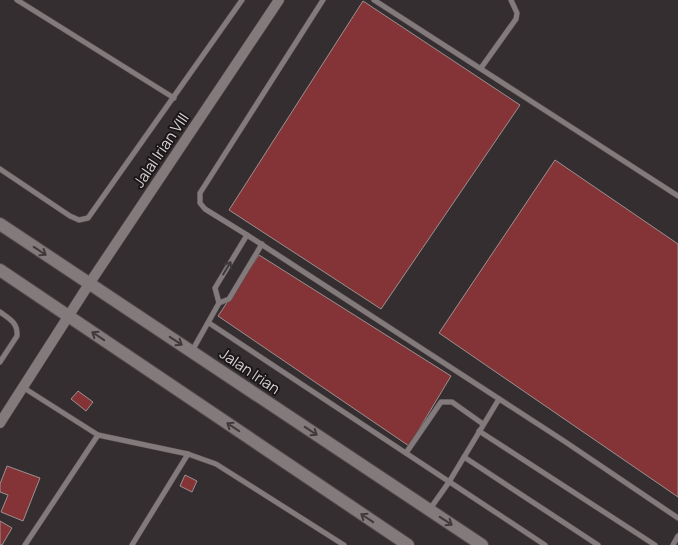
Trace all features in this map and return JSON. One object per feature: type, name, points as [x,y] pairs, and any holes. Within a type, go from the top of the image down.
[{"type":"street","name":"Jalal Irian VIII","points":[[0,424],[89,284],[278,0]]},
{"type":"street","name":"Jalan Irian","points":[[0,224],[482,545]]},
{"type":"street","points":[[0,270],[408,545]]},
{"type":"lane","points":[[17,0],[174,98]]},
{"type":"lane","points":[[0,170],[70,216],[79,220],[88,218],[242,0]]},
{"type":"lane","points":[[324,0],[200,193],[200,203],[204,209],[262,244],[678,518]]},
{"type":"lane","points":[[374,0],[678,196]]},
{"type":"lane","points":[[481,68],[516,19],[516,11],[511,0]]},
{"type":"lane","points":[[192,351],[209,323],[218,303],[215,288],[247,235]]},
{"type":"lane","points":[[218,303],[229,298],[262,244]]},
{"type":"lane","points":[[0,312],[12,320],[18,332],[0,362]]},
{"type":"lane","points":[[209,323],[545,545]]},
{"type":"lane","points":[[24,388],[98,435],[188,454],[216,464],[344,545]]},
{"type":"lane","points":[[429,510],[449,482],[499,399]]},
{"type":"lane","points":[[406,454],[441,402],[452,402],[483,424]]},
{"type":"lane","points":[[479,431],[655,545]]},
{"type":"lane","points":[[24,545],[98,435]]},
{"type":"lane","points":[[132,545],[188,454]]},
{"type":"lane","points":[[464,457],[598,545]]},
{"type":"lane","points":[[673,545],[678,536]]},
{"type":"building","points":[[363,1],[520,105],[381,309],[229,210]]},
{"type":"building","points":[[555,160],[678,244],[678,497],[439,333]]},
{"type":"building","points":[[259,255],[451,376],[409,446],[218,316]]},
{"type":"building","points":[[78,391],[93,402],[86,411],[71,399]]},
{"type":"building","points":[[7,466],[40,478],[23,521],[1,512],[8,495],[0,492],[0,484]]},
{"type":"building","points":[[185,475],[197,481],[192,492],[180,486]]},
{"type":"building","points":[[0,521],[12,528],[2,545],[0,545]]}]
